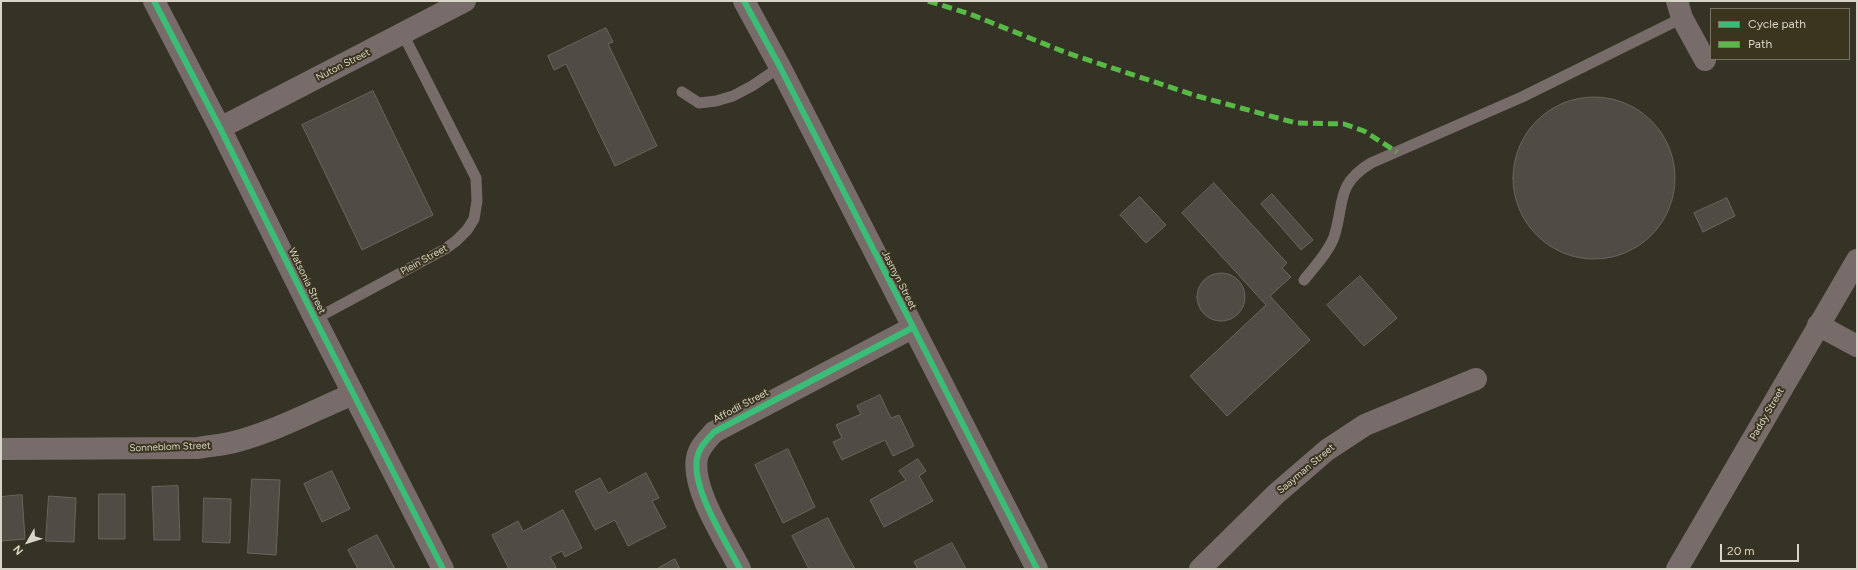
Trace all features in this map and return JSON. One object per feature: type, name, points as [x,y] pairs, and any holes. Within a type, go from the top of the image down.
[{"type":"street","name":"Watsonia Street","points":[[154,1],[220,128],[314,319],[444,569]]},
{"type":"street","name":"Jasmyn Street","points":[[744,1],[780,67],[912,328],[1037,569]]},
{"type":"street","name":"Nuton Street","points":[[220,128],[403,34],[456,3]]},
{"type":"street","points":[[1679,10],[1705,60]]},
{"type":"street","name":"Paddy Street","points":[[1677,569],[1857,260]]},
{"type":"street","points":[[1818,325],[1857,346]]},
{"type":"street","name":"Affodil Street","points":[[740,569],[703,497],[697,469],[697,458],[703,444],[714,432],[912,328]]},
{"type":"street","name":"Saayman Street","points":[[1200,569],[1276,494],[1327,450],[1365,425],[1476,379]]},
{"type":"street","name":"Sonneblom Street","points":[[1,449],[198,448],[215,446],[256,436],[353,394]]},
{"type":"lane","points":[[1304,280],[1334,238],[1343,192],[1349,181],[1361,169],[1522,97],[1679,10]]},
{"type":"lane","name":"Plein Street","points":[[314,319],[445,249],[467,230],[474,219],[477,201],[476,178],[403,34]]},
{"type":"lane","points":[[682,92],[698,103],[716,101],[733,96],[752,86],[780,67]]},
{"type":"building","points":[[606,28],[613,42],[608,44],[657,146],[615,166],[566,64],[554,70],[548,56]]},
{"type":"building","points":[[373,91],[433,215],[362,250],[302,125]]},
{"type":"building","points":[[1594,97],[1625,103],[1639,111],[1651,121],[1661,133],[1669,147],[1675,178],[1669,209],[1661,223],[1651,235],[1639,245],[1625,253],[1594,259],[1563,253],[1549,245],[1537,235],[1527,223],[1519,209],[1513,178],[1519,147],[1527,133],[1537,121],[1549,111],[1563,103]]},
{"type":"building","points":[[1214,183],[1287,263],[1282,268],[1291,277],[1270,296],[1310,340],[1227,416],[1190,376],[1266,305],[1182,213]]},
{"type":"building","points":[[1272,194],[1313,240],[1301,250],[1261,204]]},
{"type":"building","points":[[1140,197],[1166,225],[1146,243],[1120,215]]},
{"type":"building","points":[[1727,198],[1735,216],[1703,232],[1694,213]]},
{"type":"building","points":[[1221,273],[1230,275],[1238,280],[1243,288],[1245,297],[1243,306],[1238,314],[1230,319],[1221,321],[1212,319],[1204,314],[1199,306],[1197,297],[1199,288],[1204,280],[1212,275]]},
{"type":"building","points":[[1360,276],[1397,318],[1364,346],[1327,305]]},
{"type":"building","points":[[880,395],[891,418],[899,415],[914,446],[893,456],[885,440],[842,460],[833,442],[842,438],[836,425],[861,414],[857,406]]},
{"type":"building","points":[[788,449],[815,507],[783,523],[755,465]]},
{"type":"building","points":[[918,459],[926,471],[919,476],[933,501],[884,527],[870,500],[906,480],[899,471]]},
{"type":"building","points":[[332,471],[350,509],[322,522],[304,484]]},
{"type":"building","points":[[646,473],[659,498],[652,501],[666,527],[628,546],[615,520],[595,530],[575,491],[600,478],[608,493]]},
{"type":"building","points":[[252,479],[280,480],[276,555],[248,553]]},
{"type":"building","points":[[178,486],[180,540],[154,540],[152,487]]},
{"type":"building","points":[[99,494],[125,494],[125,539],[99,539]]},
{"type":"building","points":[[22,495],[25,539],[1,541],[1,497]]},
{"type":"building","points":[[49,496],[76,498],[74,542],[46,541]]},
{"type":"building","points":[[204,498],[231,499],[230,543],[203,542]]},
{"type":"building","points":[[563,510],[582,548],[565,557],[562,551],[550,557],[556,567],[553,569],[509,569],[492,535],[518,521],[523,531]]},
{"type":"building","points":[[828,518],[855,569],[809,569],[792,536]]},
{"type":"building","points":[[377,535],[395,569],[358,569],[348,550]]},
{"type":"building","points":[[952,543],[966,569],[918,569],[914,562]]},
{"type":"building","points":[[675,559],[680,569],[657,569]]},
{"type":"marked path","points":[[928,1],[970,14],[1067,53],[1197,96],[1296,123],[1344,124],[1364,131],[1397,152]]},
{"type":"cycle path","points":[[154,1],[220,128],[315,319],[443,569]]},
{"type":"cycle path","points":[[744,1],[780,67],[1037,569]]},
{"type":"cycle path","points":[[740,569],[711,515],[699,484],[697,458],[704,444],[714,432],[912,328]]}]
